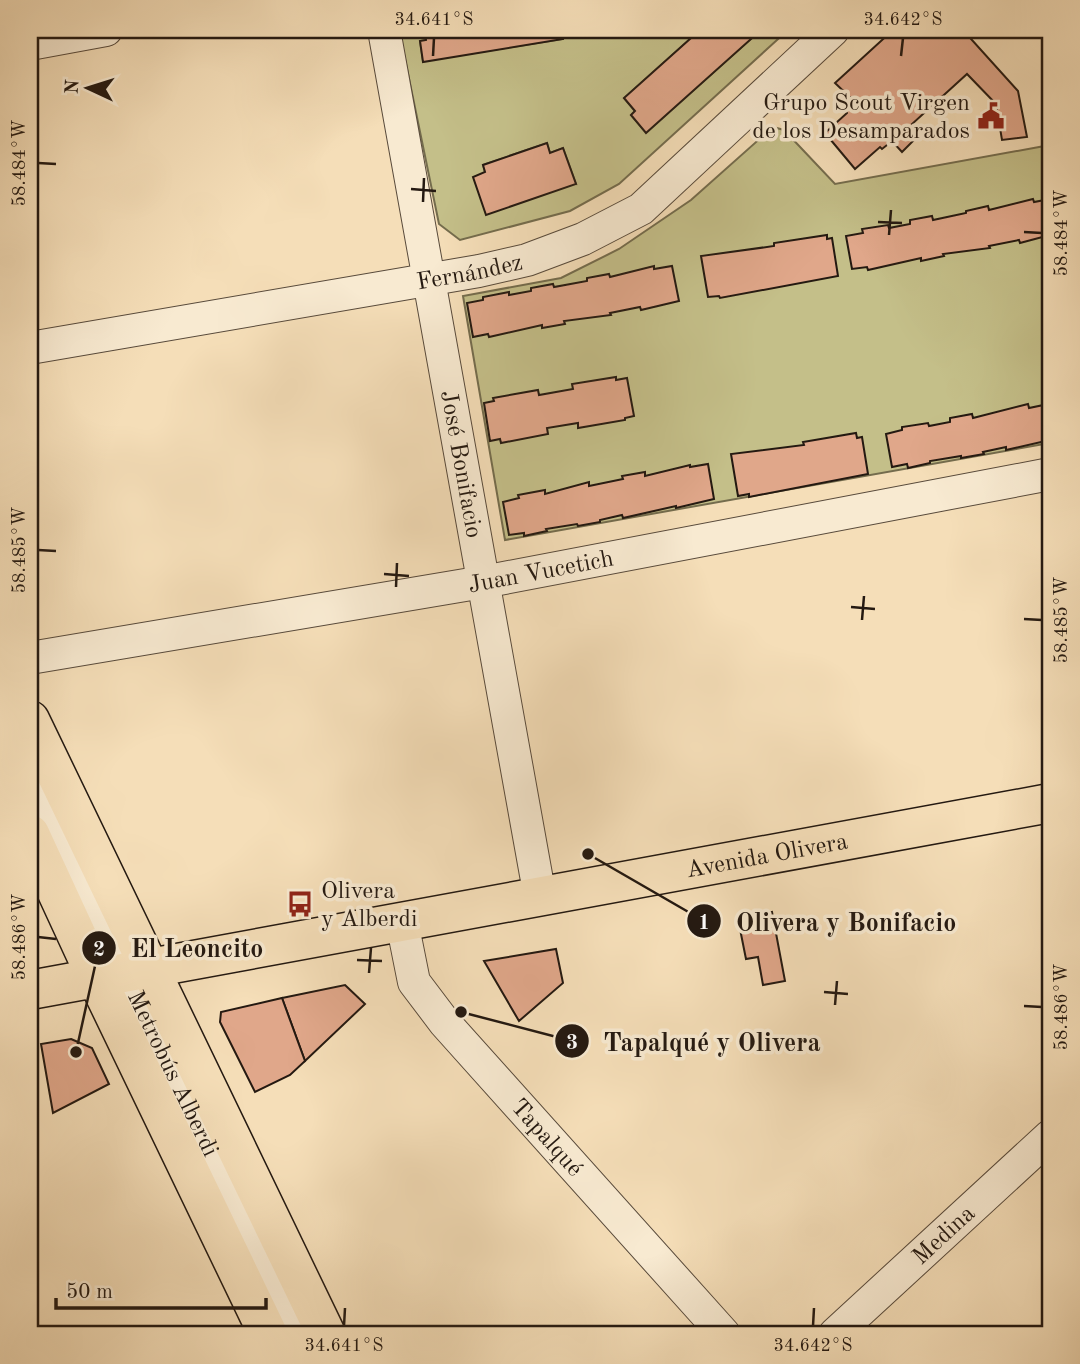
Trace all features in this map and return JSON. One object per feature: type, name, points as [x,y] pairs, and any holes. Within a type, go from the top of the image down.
[{"type":"main road","points":[[30,720],[122,972],[268,1334]]},
{"type":"main road","name":"Avenida Olivera","points":[[30,989],[1050,803]]},
{"type":"main road","points":[[30,834],[122,972],[326,1334]]},
{"type":"street","points":[[30,44],[106,30]]},
{"type":"street","name":"José Bonifacio","points":[[384,30],[540,897]]},
{"type":"street","name":"Fernández","points":[[30,348],[429,280],[527,260],[583,239],[640,209],[833,30]]},
{"type":"street","name":"Juan Vucetich","points":[[30,657],[483,582],[1050,474]]},
{"type":"street","name":"Metrobús Alberdi","points":[[30,775],[122,972],[299,1334]]},
{"type":"street","name":"Tapalqué","points":[[402,922],[414,982],[444,1023],[724,1334]]},
{"type":"street","name":"Medina","points":[[835,1334],[1050,1136]]},
{"type":"shaded area","points":[[399,30],[425,30],[426,40],[420,41],[423,61],[563,39],[562,30],[700,30],[624,98],[635,111],[631,115],[646,132],[751,39],[743,30],[788,30],[619,184],[570,211],[460,240],[439,224]],"holes":[[[547,143],[550,153],[563,148],[576,184],[485,172],[483,165]]]},
{"type":"shaded area","points":[[773,127],[784,130],[835,184],[1050,145],[1050,443],[505,540],[463,296],[561,278],[619,249],[691,200]]},
{"type":"building","points":[[425,30],[562,30],[563,39],[423,62],[420,41],[426,40]]},
{"type":"building","points":[[700,30],[743,30],[751,39],[646,133],[631,115],[635,111],[624,98]]},
{"type":"building","points":[[893,30],[963,30],[1018,91],[1027,137],[1002,140],[996,104],[967,74],[912,124],[920,134],[902,152],[892,141],[882,149],[880,147],[855,169],[825,133],[847,113],[846,110],[854,101],[835,83]]},
{"type":"building","points":[[547,143],[550,153],[563,148],[576,184],[486,215],[473,177],[485,172],[483,165]]},
{"type":"building","points":[[1033,199],[1034,202],[1050,199],[1050,235],[1020,243],[1019,240],[989,246],[990,248],[943,254],[944,256],[921,261],[921,258],[868,270],[867,267],[852,269],[846,236],[863,233],[862,229],[888,225],[889,228],[910,224],[910,220],[932,216],[933,220],[988,206],[989,210]]},
{"type":"building","points":[[827,235],[827,239],[832,238],[838,276],[720,298],[708,297],[701,256],[774,246],[774,243]]},
{"type":"building","points":[[654,266],[654,269],[672,266],[679,301],[641,310],[640,307],[610,313],[611,315],[564,321],[565,324],[542,328],[542,325],[489,337],[488,334],[473,337],[467,303],[483,300],[483,297],[531,291],[531,288],[553,284],[554,287],[587,281],[587,278],[609,274],[610,277]]},
{"type":"building","points":[[616,377],[616,380],[627,378],[634,416],[578,428],[578,423],[547,428],[548,434],[501,443],[500,439],[490,441],[484,403],[494,401],[493,398],[538,390],[539,395],[573,389],[572,384]]},
{"type":"building","points":[[1050,401],[1050,440],[1006,450],[1006,447],[983,452],[984,454],[930,461],[908,468],[907,464],[892,467],[886,434],[902,430],[902,427],[928,423],[929,426],[950,422],[950,418],[972,414],[973,418],[1028,404],[1029,408],[1048,404]]},
{"type":"building","points":[[856,433],[857,438],[862,437],[868,474],[749,497],[749,494],[738,496],[731,454],[804,445],[803,442]]},
{"type":"building","points":[[708,464],[714,499],[623,518],[622,515],[600,522],[546,529],[547,531],[524,536],[524,533],[509,535],[503,502],[519,498],[518,495],[545,490],[545,494],[589,482],[589,486],[623,479],[622,476],[645,472],[645,476],[690,465]]},
{"type":"building","points":[[772,912],[785,981],[763,985],[758,957],[746,959],[738,919]]},
{"type":"building","points":[[556,949],[563,983],[519,1021],[484,961]]},
{"type":"building","points":[[345,985],[365,1004],[305,1061],[282,998]]},
{"type":"building","points":[[282,998],[305,1061],[290,1075],[255,1092],[220,1022],[221,1012]]},
{"type":"building","points":[[71,1039],[92,1048],[109,1084],[53,1113],[41,1044]]},
{"type":"place","name":"Grupo Scout Virgen de los Desamparados","points":[[991,116]]},
{"type":"place","name":"Olivera y Bonifacio","points":[[588,854]]},
{"type":"place","name":"Olivera y Alberdi","points":[[300,904]]},
{"type":"place","name":"Tapalqué y Olivera","points":[[461,1012]]},
{"type":"place","name":"El Leoncito","points":[[76,1052]]}]
